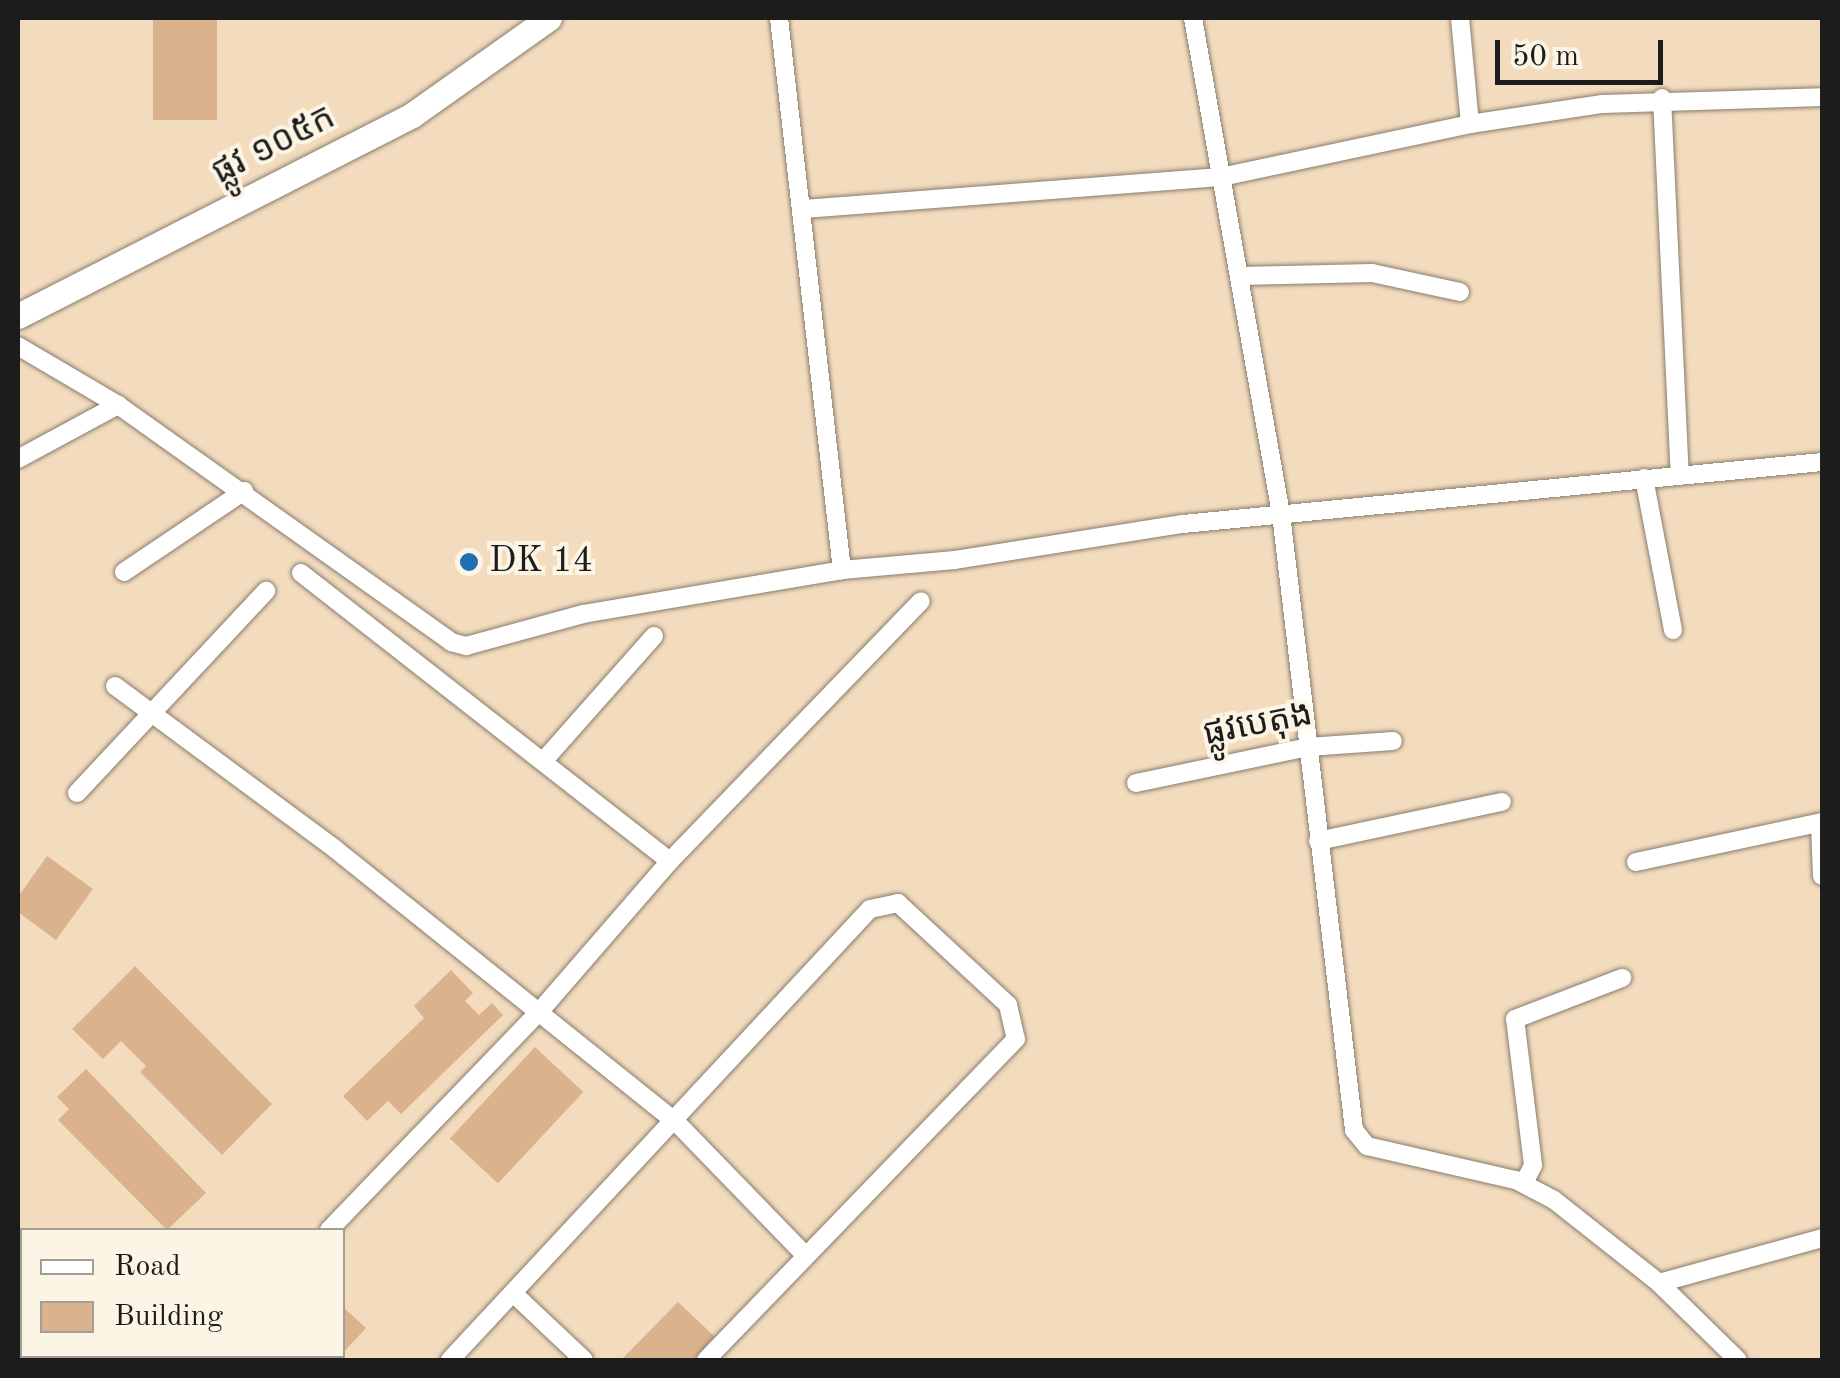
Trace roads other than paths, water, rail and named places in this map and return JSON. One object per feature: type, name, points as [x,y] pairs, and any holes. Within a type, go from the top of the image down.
[{"type":"main road","name":"ផ្លូវ ១០៥ក","points":[[18,316],[412,114],[549,18]]},
{"type":"street","points":[[778,18],[842,570]]},
{"type":"street","points":[[1192,18],[1281,514],[1318,840],[1358,1139],[1524,1183],[1659,1284],[1738,1360]]},
{"type":"street","points":[[1460,18],[1470,124]]},
{"type":"street","points":[[803,210],[1221,177],[1470,124],[1662,98],[1822,97]]},
{"type":"street","points":[[1662,98],[1680,475]]},
{"type":"street","points":[[1238,276],[1372,272],[1460,292]]},
{"type":"street","points":[[18,346],[118,405],[451,642],[466,646],[583,614],[842,570],[1281,514],[1822,462]]},
{"type":"street","points":[[18,460],[118,405]]},
{"type":"street","points":[[1644,478],[1673,630]]},
{"type":"street","points":[[124,572],[244,491]]},
{"type":"street","points":[[302,573],[546,758],[670,861]]},
{"type":"street","points":[[78,793],[266,591]]},
{"type":"street","points":[[331,1228],[540,1011],[670,861],[921,601]]},
{"type":"street","points":[[546,758],[654,636]]},
{"type":"street","points":[[115,686],[540,1011],[677,1123],[805,1254]]},
{"type":"street","name":"ផ្លូវបេតុង","points":[[1136,783],[1308,747],[1392,741]]},
{"type":"street","points":[[1318,840],[1502,802]]},
{"type":"street","points":[[1636,862],[1822,823],[1822,876]]},
{"type":"street","points":[[450,1360],[677,1123],[870,909],[886,901],[898,902],[1008,1004],[1016,1039],[706,1360]]},
{"type":"street","points":[[1524,1183],[1533,1165],[1515,1020],[1622,978]]},
{"type":"street","points":[[1659,1284],[1822,1238]]},
{"type":"street","points":[[514,1294],[584,1360]]},
{"type":"place","name":"DK 14","points":[[469,562]]}]
